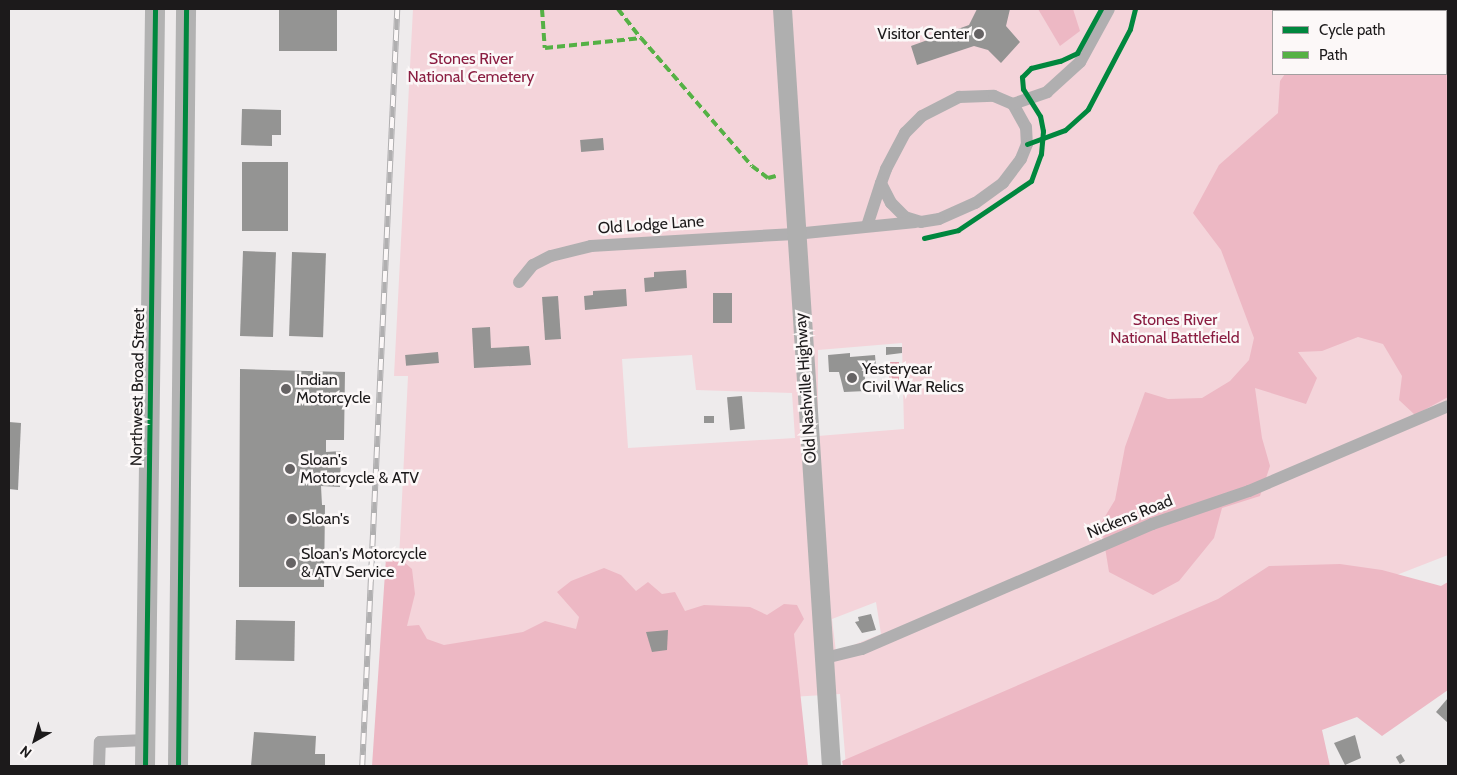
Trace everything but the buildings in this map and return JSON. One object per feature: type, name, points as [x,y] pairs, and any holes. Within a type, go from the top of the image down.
[{"type":"main road","name":"Northwest Broad Street","points":[[145,766],[155,9]]},
{"type":"main road","points":[[178,766],[182,235],[186,9]]},
{"type":"main road","name":"Old Nashville Highway","points":[[782,9],[831,766]]},
{"type":"main road","points":[[153,236],[182,235]]},
{"type":"main road","points":[[149,560],[181,559]]},
{"type":"main road","points":[[145,740],[178,740]]},
{"type":"street","points":[[1013,104],[1047,92],[1072,72],[1088,51],[1109,9]]},
{"type":"street","points":[[867,226],[881,184],[905,133],[935,108],[959,97],[977,94],[994,96],[1013,104],[1026,127],[1027,144],[1012,173],[989,193],[957,214],[921,222],[905,217],[891,203],[881,184]]},
{"type":"street","name":"Old Lodge Lane","points":[[520,282],[533,264],[551,256],[591,246],[796,234],[921,222]]},
{"type":"street","name":"Nickens Road","points":[[825,658],[862,650],[1152,524],[1249,491],[1448,406]]},
{"type":"street","points":[[99,766],[100,742],[145,740]]},
{"type":"green space","name":"Stones River National Battlefield","points":[[413,9],[1448,9],[1448,555],[1101,690],[846,766],[840,694],[391,722],[408,376],[394,376]],"holes":[[[902,343],[904,429],[818,436],[818,350]],[[692,355],[696,390],[792,393],[795,438],[628,448],[622,359]],[[876,602],[881,634],[836,652],[832,619]]]},
{"type":"shaded area","points":[[1038,9],[1073,9],[1080,31],[1060,46]]},
{"type":"shaded area","points":[[1448,9],[1448,397],[1415,415],[1399,400],[1402,376],[1383,344],[1358,337],[1322,351],[1298,352],[1317,378],[1306,404],[1255,388],[1262,438],[1270,466],[1260,496],[1222,508],[1214,538],[1179,581],[1153,595],[1109,572],[1101,523],[1115,500],[1125,447],[1145,392],[1168,399],[1202,398],[1230,381],[1249,360],[1254,338],[1221,250],[1193,213],[1219,165],[1278,113],[1280,81],[1284,75],[1447,75],[1447,10],[1328,10]]},
{"type":"shaded area","points":[[889,362],[899,362],[899,380],[889,380]]},
{"type":"shaded area","points":[[396,555],[412,569],[415,594],[407,626],[419,625],[427,639],[444,645],[523,632],[545,621],[576,629],[579,617],[557,592],[571,581],[604,568],[621,575],[636,591],[648,582],[662,594],[675,592],[685,611],[704,605],[750,607],[767,615],[784,604],[797,605],[804,619],[794,634],[808,766],[372,766],[386,558]]},
{"type":"shaded area","points":[[1340,564],[1382,570],[1441,586],[1448,582],[1448,690],[1382,736],[1357,717],[1322,730],[1330,766],[843,766],[842,761],[1218,599],[1269,566]]},
{"type":"railway","points":[[362,766],[397,9]]},
{"type":"marked path","points":[[542,9],[545,48],[641,38],[752,166],[768,178],[776,176]]},
{"type":"marked path","points":[[618,9],[641,38]]},
{"type":"cycle path","points":[[145,766],[155,9]]},
{"type":"cycle path","points":[[178,766],[186,9]]},
{"type":"cycle path","points":[[924,238],[958,230],[1031,181],[1041,154],[1043,131],[1040,116],[1023,89],[1022,77],[1031,68],[1060,61],[1077,53],[1101,9]]},
{"type":"cycle path","points":[[1027,144],[1065,130],[1088,109],[1130,29],[1135,9]]},
{"type":"place","name":"Visitor Center","points":[[979,34]]},
{"type":"place","name":"Yesteryear Civil War Relics","points":[[852,378]]},
{"type":"place","name":"Indian Motorcycle","points":[[286,389]]},
{"type":"place","name":"Sloan's Motorcycle & ATV","points":[[290,469]]},
{"type":"place","name":"Sloan's","points":[[292,519]]},
{"type":"place","name":"Sloan's Motorcycle & ATV Service","points":[[291,563]]},
{"type":"park label","name":"Stones River National Cemetery","points":[[471,68]]}]
